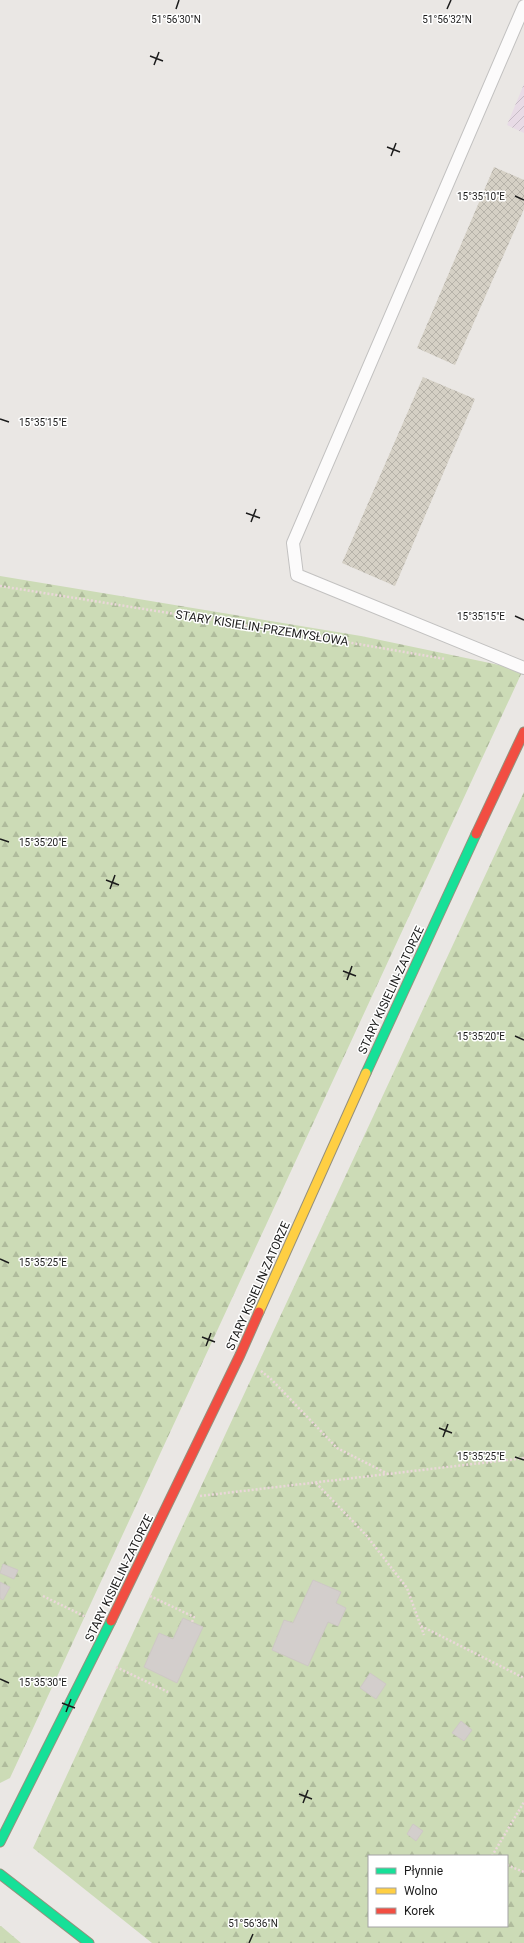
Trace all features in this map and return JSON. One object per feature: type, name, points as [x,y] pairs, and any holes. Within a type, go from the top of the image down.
[{"type":"street","name":"STARY KISIELIN-ZATORZE","points":[[0,1842],[95,1655],[240,1355],[335,1139],[524,732]]},
{"type":"street","points":[[0,1874],[89,1943]]},
{"type":"lane","points":[[524,6],[293,543],[297,575],[524,668]]},
{"type":"path","name":"STARY KISIELIN-PRZEMYSŁOWA","points":[[0,586],[287,631],[447,660]]},
{"type":"path","points":[[240,1355],[271,1379],[337,1448],[390,1475]]},
{"type":"path","points":[[220,1493],[390,1475],[524,1458]]},
{"type":"path","points":[[315,1483],[366,1535],[407,1588],[424,1636]]},
{"type":"path","points":[[128,1585],[194,1617],[192,1622]]},
{"type":"path","points":[[43,1596],[108,1627]]},
{"type":"path","points":[[421,1626],[524,1678]]},
{"type":"path","points":[[95,1655],[168,1692]]},
{"type":"path","points":[[493,1855],[524,1802]]},
{"type":"path","points":[[508,1865],[524,1872]]},
{"type":"shaded area","points":[[524,84],[524,133],[507,125]]},
{"type":"shaded area","points":[[494,167],[524,180],[524,209],[455,365],[417,348]]},
{"type":"shaded area","points":[[423,377],[475,399],[395,586],[342,563]]},
{"type":"green space","points":[[0,576],[361,636],[523,670],[10,1778],[0,1783]]},
{"type":"green space","points":[[524,792],[524,1943],[152,1943],[33,1848]]},
{"type":"green space","points":[[1,1926],[21,1943],[0,1943]]},
{"type":"building","points":[[3,1564],[18,1570],[14,1579],[0,1573]]},
{"type":"building","points":[[313,1580],[341,1592],[336,1603],[346,1608],[338,1626],[328,1622],[308,1666],[272,1650],[284,1620],[293,1623]]},
{"type":"building","points":[[0,1582],[10,1587],[3,1600],[0,1598]]},
{"type":"building","points":[[183,1618],[203,1627],[177,1683],[144,1667],[159,1633],[173,1639]]},
{"type":"building","points":[[370,1673],[386,1684],[376,1699],[360,1688]]},
{"type":"building","points":[[461,1721],[472,1730],[464,1741],[452,1733]]},
{"type":"building","points":[[413,1824],[423,1831],[416,1841],[407,1834]]},
{"type":"traffic: fast","points":[[366,1073],[476,834]]},
{"type":"traffic: fast","points":[[0,1842],[111,1621]]},
{"type":"traffic: fast","points":[[0,1874],[89,1943]]},
{"type":"traffic: slow","points":[[259,1312],[366,1073]]},
{"type":"traffic: jam","points":[[476,834],[524,732]]},
{"type":"traffic: jam","points":[[111,1621],[240,1355],[259,1312]]}]
